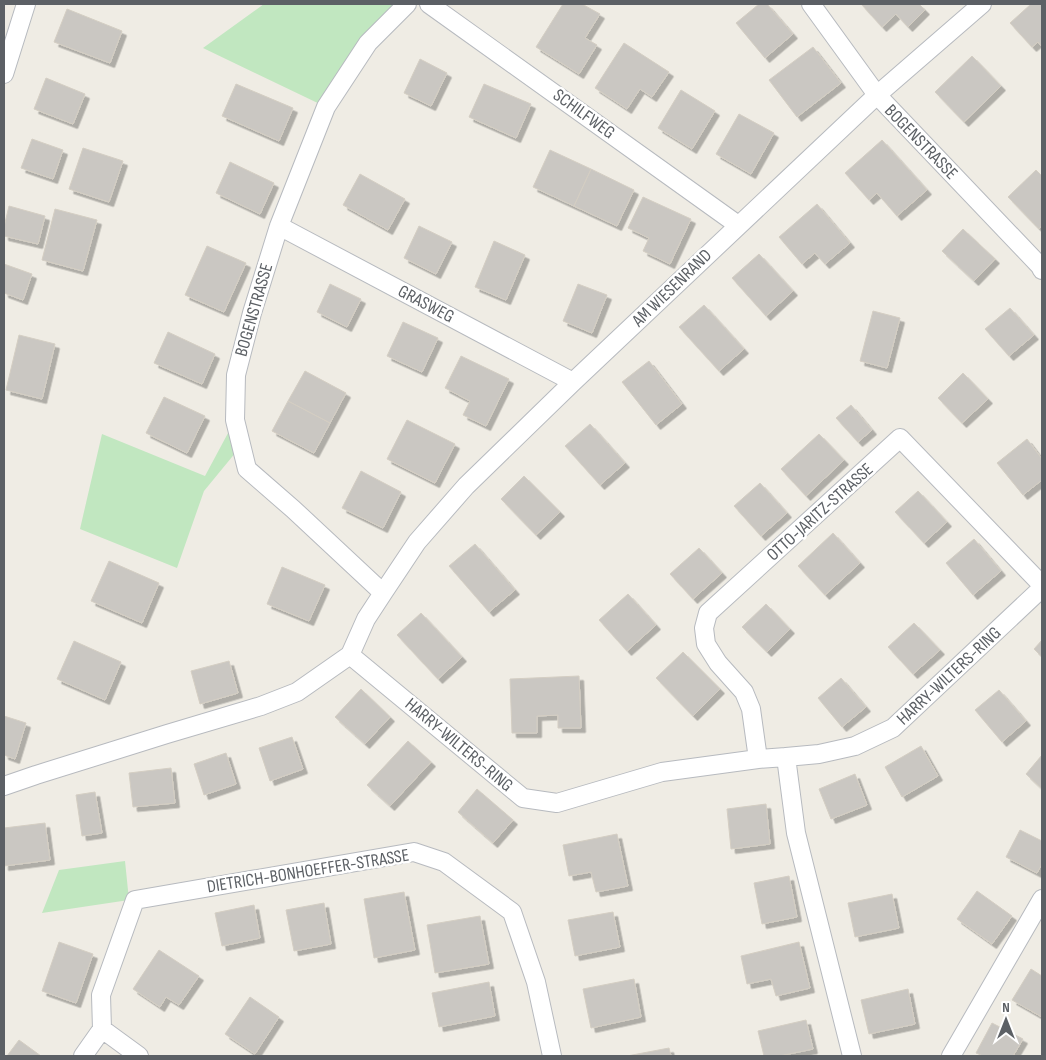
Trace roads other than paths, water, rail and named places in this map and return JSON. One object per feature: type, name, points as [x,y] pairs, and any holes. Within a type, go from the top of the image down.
[{"type":"street","points":[[4,74],[26,4]]},
{"type":"street","name":"BOGENSTRASSE","points":[[383,592],[247,469],[234,420],[236,375],[252,313],[279,226],[326,107],[368,42],[407,4]]},
{"type":"street","name":"SCHILFWEG","points":[[429,4],[738,225]]},
{"type":"street","name":"BOGENSTRASSE","points":[[811,4],[877,95],[1042,270]]},
{"type":"street","name":"AM WIESENRAND","points":[[383,592],[417,542],[466,486],[738,225],[877,95],[982,4]]},
{"type":"street","name":"GRASWEG","points":[[279,226],[573,382]]},
{"type":"street","name":"OTTO-JARITZ-STRASSE","points":[[758,759],[751,710],[744,692],[718,663],[706,644],[704,628],[708,613],[900,438],[1042,586]]},
{"type":"street","name":"HARRY-WILTERS-RING","points":[[350,655],[523,798],[556,803],[662,772],[758,759],[820,754],[856,746],[893,728],[1042,586]]},
{"type":"street","points":[[4,786],[261,706],[297,692],[350,655],[366,619],[383,592]]},
{"type":"street","points":[[786,757],[796,832],[852,1056]]},
{"type":"street","name":"DIETRICH-BONHOEFFER-STRASSE","points":[[102,1030],[101,995],[135,900],[414,852],[444,862],[512,912],[536,982],[552,1056]]},
{"type":"street","points":[[951,1056],[1042,899]]},
{"type":"street","points":[[83,1056],[102,1030],[139,1056]]}]
